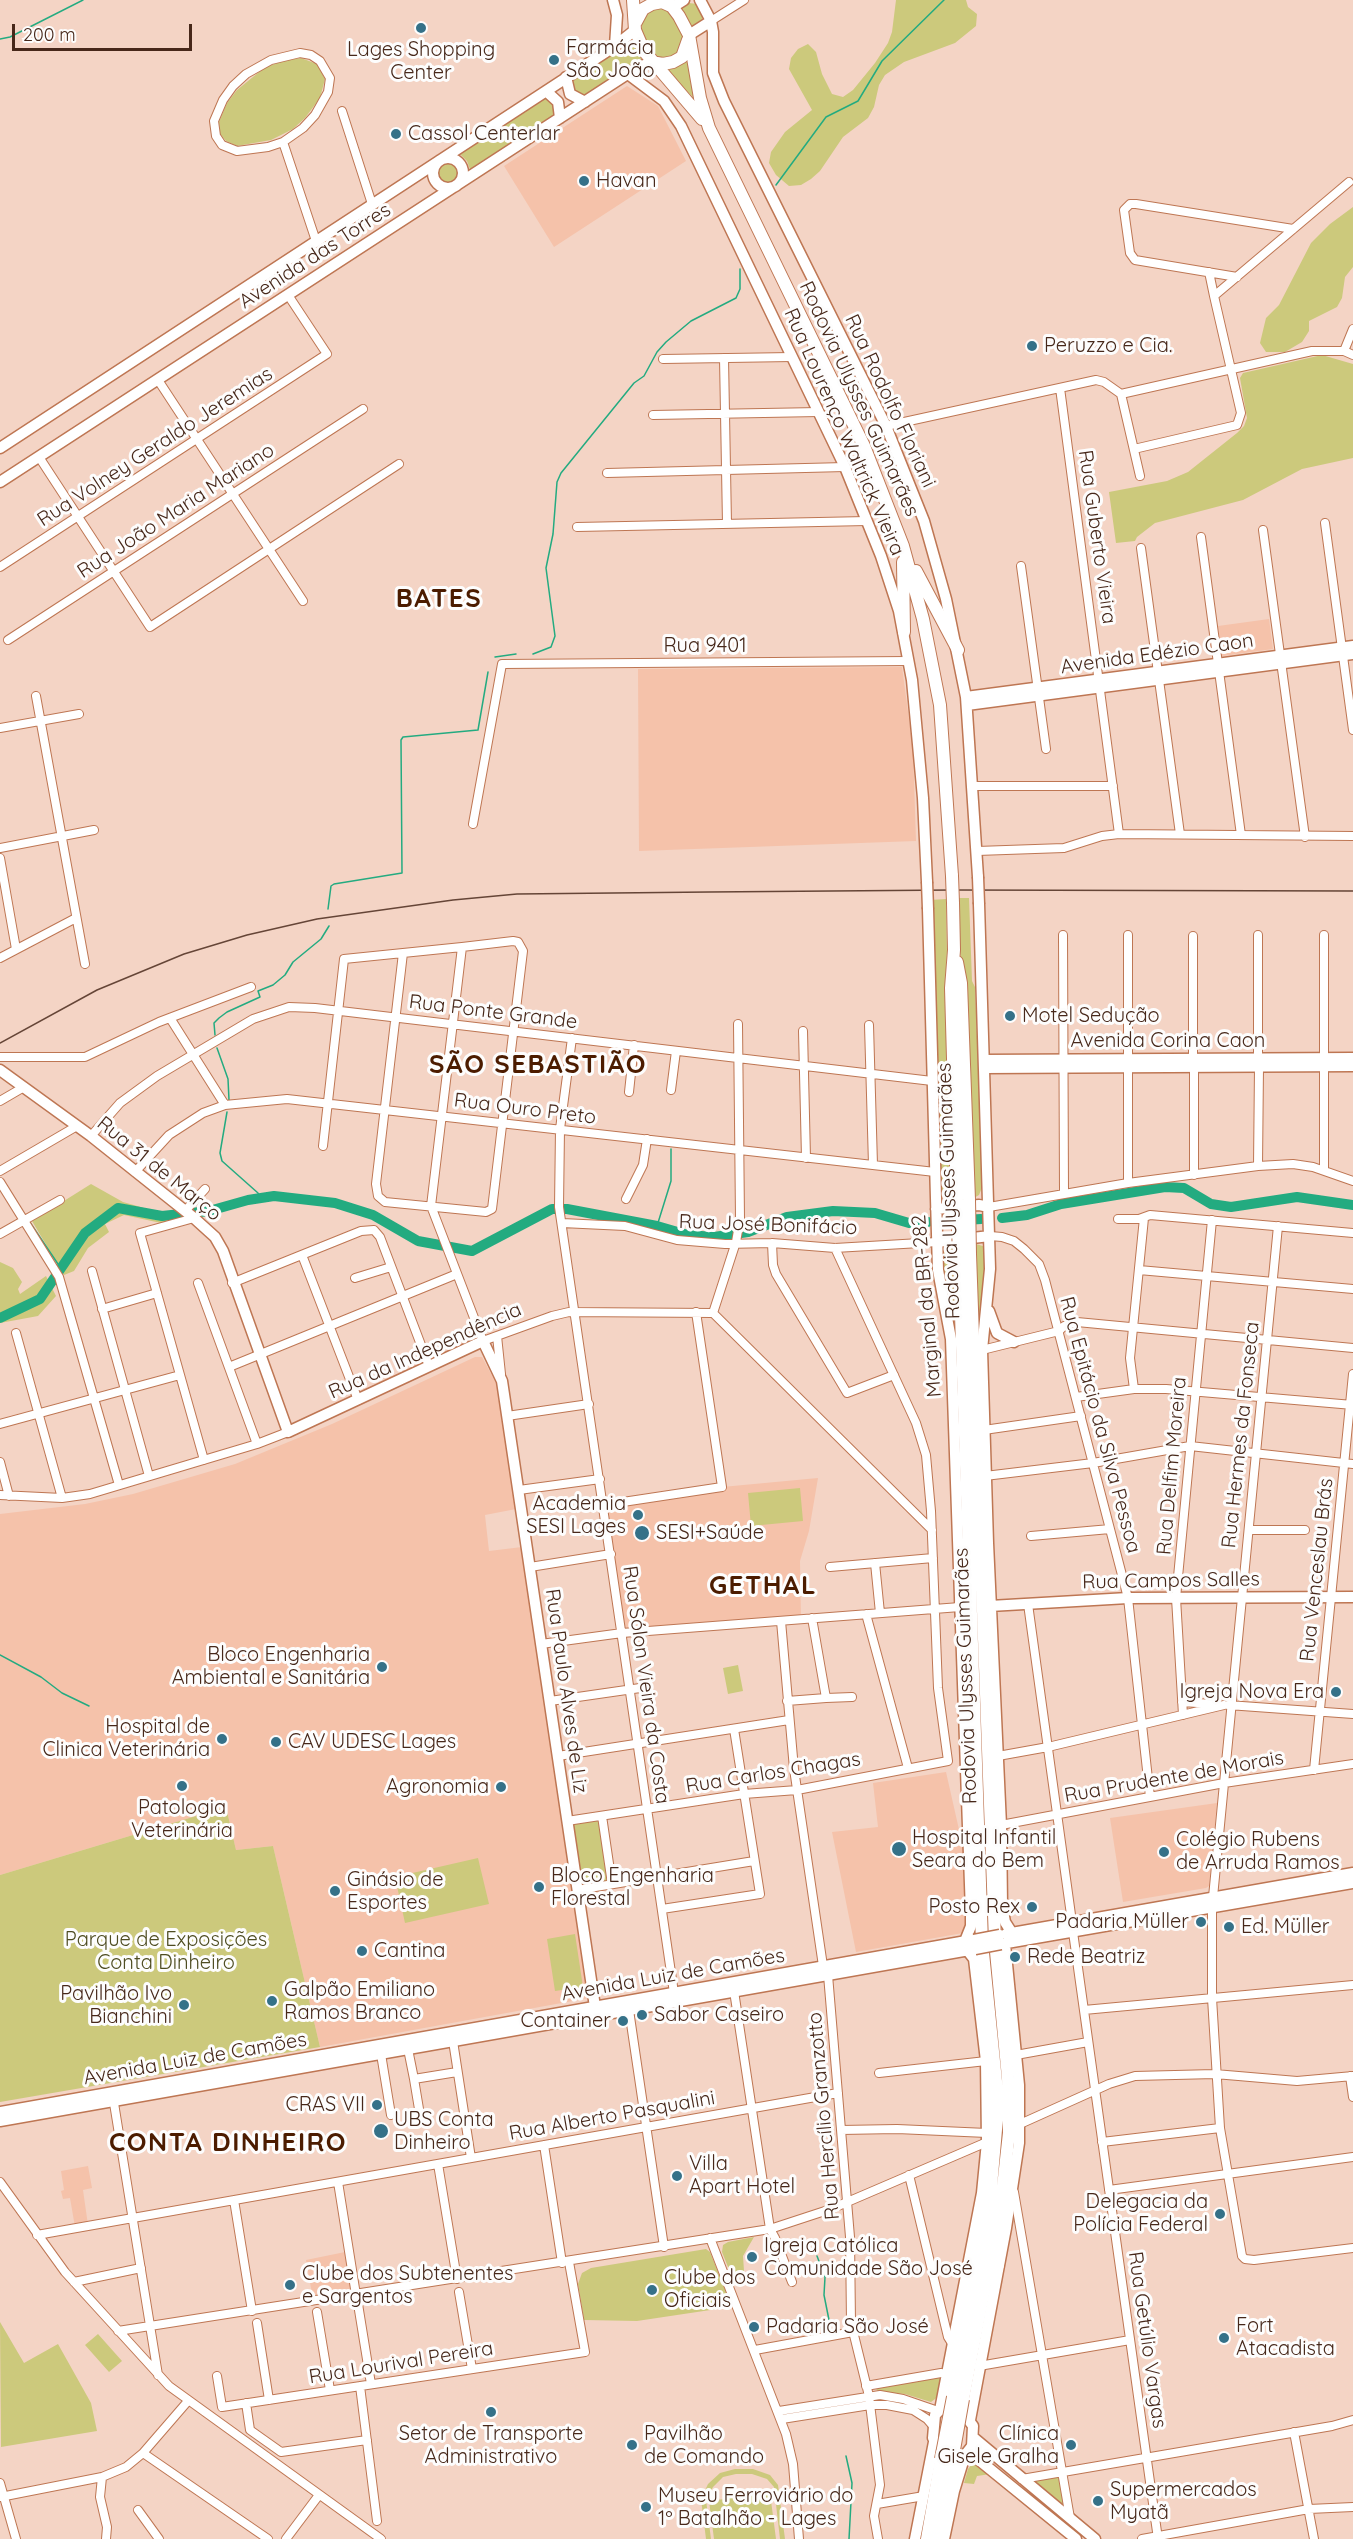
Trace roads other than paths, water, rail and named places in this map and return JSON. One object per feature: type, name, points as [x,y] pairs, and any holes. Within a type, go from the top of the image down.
[{"type":"highway","name":"Rodovia Ulysses Guimarães","points":[[633,0],[635,30],[651,62],[683,95],[709,128]]},
{"type":"highway","name":"Rodovia Ulysses Guimarães","points":[[675,2],[689,35],[700,98],[709,128],[864,446],[893,517],[923,619],[940,705],[952,876],[954,950],[961,982],[965,1255],[979,1508],[995,1941],[1009,2096],[1002,2223],[958,2398]]},
{"type":"highway","points":[[635,30],[637,19],[643,9],[652,4],[675,2]]},
{"type":"highway","points":[[651,62],[663,64],[682,57],[687,48],[689,35]]},
{"type":"highway","points":[[893,517],[902,556],[904,632]]},
{"type":"highway","points":[[903,546],[958,650]]},
{"type":"highway","name":"Rodovia Ulysses Guimarães","points":[[927,2539],[958,2398],[995,2160],[997,2100],[981,1943],[969,1574],[965,1255]]},
{"type":"highway","points":[[979,1508],[987,1543]]},
{"type":"highway","points":[[960,1607],[969,1574]]},
{"type":"highway","points":[[985,1668],[991,1632]]},
{"type":"highway","points":[[961,1637],[972,1659]]},
{"type":"highway","points":[[998,2265],[1002,2223]]},
{"type":"highway","points":[[968,2268],[984,2225]]},
{"type":"highway","name":"Rodovia Ulysses Guimarães","points":[[937,2539],[946,2460]]},
{"type":"main road","points":[[614,0],[615,46]]},
{"type":"main road","name":"Rua Rodolfo Floriani","points":[[700,0],[711,21],[713,73],[724,102],[886,426],[924,521],[958,650],[967,701],[974,786],[984,1064]]},
{"type":"main road","points":[[689,35],[711,21]]},
{"type":"main road","name":"Avenida das Torres","points":[[0,448],[615,46],[635,30]]},
{"type":"main road","name":"Avenida das Torres","points":[[0,482],[628,74],[651,62]]},
{"type":"main road","name":"Rua Lourenço Waltrick Vieira","points":[[628,74],[664,101],[675,114],[845,467],[888,575],[904,632],[909,661],[922,788],[927,882]]},
{"type":"main road","points":[[567,77],[570,94],[585,102]]},
{"type":"main road","points":[[546,91],[558,102],[561,118]]},
{"type":"main road","points":[[442,158],[452,158],[462,168],[462,178],[456,186],[442,186],[435,179],[434,170],[442,158]]},
{"type":"main road","name":"Avenida Edézio Caon","points":[[967,701],[1348,651]]},
{"type":"main road","name":"Marginal da BR-282","points":[[927,882],[937,1242],[940,1280],[950,1328],[970,1945],[974,1959],[986,2061],[987,2138],[981,2193],[968,2268],[939,2411]]},
{"type":"main road","name":"Avenida Corina Caon","points":[[984,1064],[1324,1062],[1353,1058]]},
{"type":"main road","name":"Avenida Corina Caon","points":[[1324,1062],[1353,1066]]},
{"type":"main road","points":[[984,1064],[990,1236],[988,1305],[981,1350],[987,1543],[998,1755],[1002,1905],[1005,1922],[1012,1933]]},
{"type":"main road","name":"Rua 31 de Março","points":[[0,1070],[77,1126],[191,1215],[219,1244],[288,1432]]},
{"type":"main road","points":[[936,1209],[979,1205],[989,1207]]},
{"type":"main road","points":[[937,1242],[990,1236]]},
{"type":"main road","points":[[988,1305],[997,1333],[1014,1342]]},
{"type":"main road","name":"Rua da Independência","points":[[288,1432],[483,1341]]},
{"type":"main road","name":"Rua Paulo Alves de Liz","points":[[483,1341],[502,1381],[595,2007]]},
{"type":"main road","name":"Rua Campos Salles","points":[[990,1606],[1128,1598],[1353,1597]]},
{"type":"main road","name":"Avenida Luiz de Camões","points":[[347,2055],[381,2054],[734,1992],[826,1971],[860,1960],[1002,1941],[1353,1873]]},
{"type":"main road","name":"Avenida Luiz de Camões","points":[[1212,1902],[1353,1882]]},
{"type":"main road","name":"Avenida Luiz de Camões","points":[[1002,1941],[1012,1933],[1072,1927]]},
{"type":"main road","points":[[1002,1941],[1016,2055],[1020,2124],[1013,2185],[1002,2223]]},
{"type":"main road","name":"Avenida Luiz de Camões","points":[[0,2121],[113,2097],[595,2007],[777,1975],[826,1971],[840,1973],[970,1945]]},
{"type":"main road","points":[[840,1973],[849,1966],[857,1965],[860,1960]]},
{"type":"main road","points":[[595,2007],[603,2010],[628,2005],[633,2009]]},
{"type":"main road","name":"Avenida Luiz de Camões","points":[[0,2112],[113,2097]]},
{"type":"main road","points":[[998,2265],[970,2420],[974,2438],[1095,2539]]},
{"type":"main road","points":[[915,2539],[934,2442],[933,2426],[939,2411],[955,2409],[970,2420]]},
{"type":"main road","points":[[945,2539],[954,2491],[974,2438]]},
{"type":"main road","points":[[934,2442],[949,2457],[959,2458],[967,2453]]},
{"type":"main road","points":[[967,2453],[1074,2538]]},
{"type":"street","points":[[711,21],[744,0]]},
{"type":"street","points":[[306,53],[320,61],[327,69],[330,83],[328,93],[309,122],[283,142],[253,150],[232,150],[222,145],[216,136],[213,126],[215,116],[228,93],[246,74],[280,56],[306,53]]},
{"type":"street","points":[[342,111],[372,204]]},
{"type":"street","points":[[283,142],[316,241]]},
{"type":"street","points":[[1214,296],[1349,182]]},
{"type":"street","points":[[1237,277],[1133,258],[1123,215],[1126,207],[1136,204],[1293,229]]},
{"type":"street","points":[[1134,449],[1237,425],[1241,413],[1209,272]]},
{"type":"street","name":"Rua Volney Geraldo Jeremias","points":[[0,567],[327,354],[288,295]]},
{"type":"street","points":[[1344,351],[1353,329]]},
{"type":"street","points":[[1121,393],[1312,351],[1344,351],[1353,355]]},
{"type":"street","points":[[663,359],[792,357]]},
{"type":"street","points":[[724,358],[727,524]]},
{"type":"street","points":[[158,380],[303,601]]},
{"type":"street","points":[[886,426],[1096,380],[1104,382],[1121,393],[1140,476]]},
{"type":"street","name":"Rua Guberto Vieira","points":[[1060,388],[1119,834]]},
{"type":"street","name":"Rua João Maria Mariano","points":[[8,640],[363,409]]},
{"type":"street","points":[[652,415],[819,412]]},
{"type":"street","points":[[39,457],[150,627],[399,464]]},
{"type":"street","points":[[606,473],[845,467]]},
{"type":"street","points":[[577,527],[867,521]]},
{"type":"street","points":[[1325,523],[1348,651],[1353,730]]},
{"type":"street","points":[[1263,530],[1305,837]]},
{"type":"street","points":[[1201,537],[1241,835]]},
{"type":"street","points":[[1141,548],[1180,834]]},
{"type":"street","points":[[1021,566],[1046,749]]},
{"type":"street","name":"Rua 9401","points":[[473,824],[502,664],[909,661]]},
{"type":"street","points":[[36,696],[85,964]]},
{"type":"street","points":[[0,728],[78,714]]},
{"type":"street","points":[[974,786],[1113,786]]},
{"type":"street","points":[[0,848],[94,830]]},
{"type":"street","points":[[977,851],[1064,848],[1102,836],[1119,834],[1353,836]]},
{"type":"street","points":[[0,858],[16,949]]},
{"type":"street","points":[[0,958],[76,918]]},
{"type":"street","points":[[1063,935],[1064,1194]]},
{"type":"street","points":[[1128,935],[1128,1184]]},
{"type":"street","points":[[1324,935],[1324,1169]]},
{"type":"street","points":[[1193,936],[1194,1175]]},
{"type":"street","points":[[1258,936],[1258,1166]]},
{"type":"street","points":[[323,1146],[344,959],[513,941],[521,944],[523,951],[491,1211],[385,1202],[378,1196],[376,1184],[404,953]]},
{"type":"street","points":[[462,947],[431,1206],[483,1341]]},
{"type":"street","points":[[0,1057],[85,1057],[170,1018],[251,987]]},
{"type":"street","name":"Rua Ponte Grande","points":[[91,1137],[120,1103],[193,1054],[252,1020],[279,1009],[301,1007],[933,1081]]},
{"type":"street","points":[[170,1018],[225,1105]]},
{"type":"street","points":[[738,1024],[741,1206],[738,1237],[713,1313],[932,1530]]},
{"type":"street","points":[[869,1025],[873,1165]]},
{"type":"street","points":[[803,1031],[806,1158]]},
{"type":"street","name":"Rua Sólon Vieira da Costa","points":[[572,1038],[560,1129],[560,1215],[674,1993]]},
{"type":"street","points":[[629,1092],[634,1046]]},
{"type":"street","points":[[671,1089],[676,1051]]},
{"type":"street","points":[[0,1101],[24,1087]]},
{"type":"street","name":"Rua Ouro Preto","points":[[135,1172],[169,1135],[195,1118],[225,1105],[287,1099],[935,1172]]},
{"type":"street","points":[[0,1171],[77,1126]]},
{"type":"street","points":[[626,1199],[643,1165],[647,1139]]},
{"type":"street","points":[[989,1207],[1258,1166],[1293,1164],[1324,1169],[1353,1181]]},
{"type":"street","points":[[0,1182],[59,1277],[119,1485]]},
{"type":"street","points":[[204,1460],[140,1233],[191,1215],[205,1189]]},
{"type":"street","points":[[0,1234],[60,1200]]},
{"type":"street","name":"Rua José Bonifácio","points":[[560,1215],[624,1226],[677,1240],[697,1242],[725,1244],[738,1237],[772,1243],[835,1248],[937,1242]]},
{"type":"street","points":[[1118,1219],[1144,1218],[1150,1215],[1353,1233]]},
{"type":"street","points":[[1134,1389],[1130,1358],[1144,1218]]},
{"type":"street","name":"Rua Delfim Moreira","points":[[1183,1715],[1176,1598],[1212,1220]]},
{"type":"street","name":"Rua Hermes da Fonseca","points":[[1278,1226],[1249,1530],[1228,1705],[1224,1783],[1212,1902],[1215,2074],[1220,2128],[1241,2252],[1245,2259],[1254,2260],[1353,2248]]},
{"type":"street","points":[[232,1283],[361,1231],[374,1230],[380,1237],[429,1366]]},
{"type":"street","name":"Rua Epitácio da Silva Pessoa","points":[[990,1236],[1014,1241],[1039,1264],[1059,1331],[1128,1598],[1149,1797]]},
{"type":"street","points":[[772,1243],[773,1265],[776,1274],[847,1393],[894,1375]]},
{"type":"street","points":[[835,1248],[916,1423],[926,1455],[935,1609]]},
{"type":"street","points":[[302,1255],[358,1400]]},
{"type":"street","points":[[355,1278],[391,1267]]},
{"type":"street","points":[[1139,1269],[1353,1289]]},
{"type":"street","points":[[92,1271],[149,1476]]},
{"type":"street","points":[[229,1367],[457,1274]]},
{"type":"street","points":[[198,1283],[257,1444]]},
{"type":"street","points":[[102,1309],[157,1293]]},
{"type":"street","name":"Rua da Independência","points":[[483,1341],[552,1316],[575,1311],[713,1313]]},
{"type":"street","points":[[603,1505],[722,1487],[696,1311]]},
{"type":"street","points":[[981,1350],[1059,1331],[1064,1326],[1077,1322],[1353,1348]]},
{"type":"street","points":[[16,1334],[62,1498]]},
{"type":"street","name":"Rua Paulo Alves de Liz","points":[[497,1336],[502,1381]]},
{"type":"street","name":"Rua Venceslau Brás","points":[[1314,1770],[1331,1597],[1349,1463],[1353,1374]]},
{"type":"street","points":[[0,1424],[180,1375]]},
{"type":"street","points":[[1076,1396],[1134,1389],[1195,1391],[1351,1405]]},
{"type":"street","points":[[507,1416],[589,1404]]},
{"type":"street","points":[[984,1430],[1081,1416]]},
{"type":"street","name":"Rua da Independência","points":[[0,1495],[62,1498],[90,1494],[257,1444],[288,1432]]},
{"type":"street","points":[[985,1476],[1093,1463],[1190,1446],[1349,1463]]},
{"type":"street","points":[[0,1462],[9,1496]]},
{"type":"street","points":[[519,1490],[600,1479]]},
{"type":"street","points":[[1031,1536],[1110,1529]]},
{"type":"street","points":[[1249,1530],[1305,1530]]},
{"type":"street","points":[[530,1567],[610,1554]]},
{"type":"street","points":[[830,1567],[933,1558]]},
{"type":"street","points":[[875,1563],[880,1613]]},
{"type":"street","name":"Rua Getúlio Vargas","points":[[1028,1604],[1157,2538]]},
{"type":"street","points":[[541,1644],[622,1633],[960,1607]]},
{"type":"street","name":"Rua Carlos Chagas","points":[[567,1821],[744,1794],[797,1790],[948,1761],[940,1707],[935,1609]]},
{"type":"street","points":[[866,1614],[908,1768]]},
{"type":"street","points":[[812,1618],[826,1698]]},
{"type":"street","name":"Rua Hercílio Granzotto","points":[[780,1621],[797,1790],[826,1971],[848,2202],[853,2332],[870,2405],[880,2485],[874,2516],[878,2539]]},
{"type":"street","points":[[550,1701],[647,1687]]},
{"type":"street","points":[[787,1701],[852,1697]]},
{"type":"street","points":[[1182,1702],[1353,1714]]},
{"type":"street","points":[[998,1755],[1048,1748],[1228,1705]]},
{"type":"street","points":[[558,1756],[789,1720]]},
{"type":"street","points":[[662,1909],[760,1894],[734,1729]]},
{"type":"street","name":"Rua Prudente de Morais","points":[[1000,1825],[1224,1783],[1353,1764]]},
{"type":"street","points":[[602,1816],[612,1884]]},
{"type":"street","points":[[578,1890],[754,1861]]},
{"type":"street","points":[[1084,2010],[1353,1985]]},
{"type":"street","points":[[734,1992],[770,2229],[792,2282]]},
{"type":"street","points":[[633,2009],[646,2127],[664,2247]]},
{"type":"street","points":[[453,2041],[471,2158]]},
{"type":"street","points":[[1016,2055],[1088,2042]]},
{"type":"street","points":[[408,2049],[421,2121]]},
{"type":"street","points":[[381,2054],[391,2115]]},
{"type":"street","points":[[879,2073],[986,2061]]},
{"type":"street","points":[[414,2079],[457,2072]]},
{"type":"street","points":[[1020,2124],[1095,2090],[1123,2079],[1147,2074],[1215,2074],[1298,2080],[1352,2076],[1353,2097]]},
{"type":"street","name":"Rua Alberto Pasqualini","points":[[37,2235],[838,2093]]},
{"type":"street","points":[[113,2097],[159,2377]]},
{"type":"street","points":[[1102,2142],[1220,2128]]},
{"type":"street","points":[[842,2130],[897,2129],[987,2138]]},
{"type":"street","points":[[118,2331],[770,2229],[848,2202],[987,2138]]},
{"type":"street","points":[[544,2145],[566,2262]]},
{"type":"street","points":[[1109,2190],[1353,2157]]},
{"type":"street","points":[[438,2164],[457,2279]]},
{"type":"street","points":[[909,2175],[948,2337],[953,2345]]},
{"type":"street","points":[[0,2182],[74,2282],[159,2377],[188,2401],[381,2539]]},
{"type":"street","points":[[338,2182],[356,2295]]},
{"type":"street","points":[[1013,2185],[1070,2518]]},
{"type":"street","points":[[234,2200],[252,2311]]},
{"type":"street","points":[[1002,2223],[1015,2229],[1021,2237]]},
{"type":"street","points":[[710,2238],[780,2415],[793,2464],[799,2539]]},
{"type":"street","name":"Rua Lourival Pereira","points":[[217,2376],[222,2407],[585,2352],[566,2262]]},
{"type":"street","points":[[74,2282],[141,2268]]},
{"type":"street","points":[[459,2292],[472,2369]]},
{"type":"street","points":[[358,2304],[370,2384]]},
{"type":"street","points":[[317,2312],[330,2390]]},
{"type":"street","points":[[257,2323],[269,2400]]},
{"type":"street","points":[[755,2350],[853,2332]]},
{"type":"street","points":[[979,2366],[1130,2340]]},
{"type":"street","points":[[866,2386],[941,2373]]},
{"type":"street","points":[[360,2386],[377,2521]]},
{"type":"street","points":[[780,2415],[868,2396],[903,2399],[939,2411]]},
{"type":"street","points":[[2,2496],[102,2478],[126,2467],[143,2453],[188,2401]]},
{"type":"street","points":[[246,2403],[250,2430],[279,2451],[367,2440]]},
{"type":"street","points":[[780,2415],[870,2405],[905,2407],[921,2414],[933,2426]]},
{"type":"street","points":[[1022,2479],[1342,2424],[1353,2420]]},
{"type":"street","points":[[1294,2432],[1314,2539]]},
{"type":"street","points":[[143,2453],[268,2539]]},
{"type":"street","points":[[102,2478],[100,2497],[107,2537]]},
{"type":"street","points":[[0,2483],[16,2539]]},
{"type":"street","points":[[286,2539],[319,2495]]},
{"type":"street","points":[[877,2504],[924,2496]]},
{"type":"street","points":[[1142,2539],[1309,2509],[1353,2507]]},
{"type":"street","points":[[138,2510],[159,2539]]},
{"type":"waterway","points":[[0,39],[10,37],[83,0]]},
{"type":"waterway","points":[[776,185],[826,117],[858,101],[882,61],[944,0]]},
{"type":"waterway","points":[[533,654],[551,647],[555,636],[546,568],[553,534],[557,482],[561,473],[634,383],[644,376],[657,352],[666,342],[691,321],[736,298],[740,289],[740,269]]},
{"type":"waterway","points":[[495,657],[516,654]]},
{"type":"waterway","points":[[328,909],[331,886],[334,884],[402,873],[401,740],[403,737],[478,730],[488,672]]},
{"type":"waterway","points":[[215,1035],[214,1023],[219,1018],[260,997],[258,991],[273,985],[285,975],[293,962],[321,939],[329,926]]},
{"type":"waterway","points":[[217,1048],[228,1079],[229,1100]]},
{"type":"waterway","points":[[227,1112],[220,1153],[222,1161],[258,1193],[260,1198]]},
{"type":"waterway","points":[[657,1226],[671,1181],[671,1149]]},
{"type":"waterway","points":[[1002,1218],[1027,1215],[1061,1204],[1165,1187],[1184,1188],[1211,1204],[1231,1207],[1297,1197],[1353,1205]]},
{"type":"waterway","points":[[0,1318],[40,1299],[85,1233],[118,1208],[162,1216],[209,1211],[248,1200],[274,1196],[335,1203],[373,1215],[418,1241],[472,1251],[552,1209],[567,1209],[657,1226],[688,1235],[714,1237],[748,1232],[787,1217],[833,1211],[875,1213],[909,1223],[928,1222]]},
{"type":"waterway","points":[[949,1221],[981,1219]]},
{"type":"waterway","points":[[29,1221],[60,1267]]},
{"type":"waterway","points":[[0,1655],[41,1677],[62,1693],[89,1706]]},
{"type":"waterway","points":[[817,2256],[825,2277],[824,2295],[829,2320],[825,2327]]},
{"type":"waterway","points":[[846,2456],[852,2483],[849,2539]]},
{"type":"railway","points":[[0,1043],[97,990],[184,954],[247,935],[317,919],[453,900],[517,894],[709,892],[1353,891]]},
{"type":"place","name":"Lages Shopping Center","points":[[421,28]]},
{"type":"place","name":"Farmácia São João","points":[[554,60]]},
{"type":"place","name":"Cassol Centerlar","points":[[396,134]]},
{"type":"place","name":"Havan","points":[[584,181]]},
{"type":"place","name":"Peruzzo e Cia.","points":[[1032,346]]},
{"type":"place","name":"Motel Sedução","points":[[1010,1016]]},
{"type":"place","name":"Academia SESI Lages","points":[[638,1515]]},
{"type":"place","name":"SESI+Saúde","points":[[642,1533]]},
{"type":"place","name":"Bloco Engenharia Ambiental e Sanitária","points":[[382,1667]]},
{"type":"place","name":"Igreja Nova Era","points":[[1336,1692]]},
{"type":"place","name":"Hospital de Clinica Veterinária","points":[[222,1739]]},
{"type":"place","name":"CAV UDESC Lages","points":[[276,1742]]},
{"type":"place","name":"Patologia Veterinária","points":[[182,1786]]},
{"type":"place","name":"Agronomia","points":[[501,1787]]},
{"type":"place","name":"Hospital Infantil Seara do Bem","points":[[899,1849]]},
{"type":"place","name":"Colégio Rubens de Arruda Ramos","points":[[1164,1852]]},
{"type":"place","name":"Bloco Engenharia Florestal","points":[[539,1887]]},
{"type":"place","name":"Ginásio de Esportes","points":[[335,1891]]},
{"type":"place","name":"Posto Rex","points":[[1032,1907]]},
{"type":"place","name":"Padaria Müller","points":[[1201,1922]]},
{"type":"place","name":"Ed. Müller","points":[[1229,1927]]},
{"type":"place","name":"Cantina","points":[[362,1951]]},
{"type":"place","name":"Rede Beatriz","points":[[1015,1957]]},
{"type":"place","name":"Galpão Emiliano Ramos Branco","points":[[272,2001]]},
{"type":"place","name":"Pavilhão Ivo Bianchini","points":[[184,2005]]},
{"type":"place","name":"Sabor Caseiro","points":[[642,2015]]},
{"type":"place","name":"Container","points":[[623,2021]]},
{"type":"place","name":"CRAS VII","points":[[377,2105]]},
{"type":"place","name":"UBS Conta Dinheiro","points":[[381,2131]]},
{"type":"place","name":"Villa Apart Hotel","points":[[677,2176]]},
{"type":"place","name":"Delegacia da Polícia Federal","points":[[1220,2214]]},
{"type":"place","name":"Igreja Católica Comunidade São José","points":[[752,2257]]},
{"type":"place","name":"Clube dos Subtenentes e Sargentos","points":[[290,2285]]},
{"type":"place","name":"Clube dos Oficiais","points":[[652,2290]]},
{"type":"place","name":"Padaria São José","points":[[754,2327]]},
{"type":"place","name":"Fort Atacadista","points":[[1224,2338]]},
{"type":"place","name":"Setor de Transporte Administrativo","points":[[491,2412]]},
{"type":"place","name":"Pavilhão de Comando","points":[[632,2445]]},
{"type":"place","name":"Clínica Gisele Gralha","points":[[1071,2445]]},
{"type":"place","name":"Supermercados Myatã","points":[[1098,2501]]},
{"type":"place","name":"Museu Ferroviário do 1º Batalhão - Lages","points":[[646,2507]]},
{"type":"district","name":"BATES","points":[[439,599]]},
{"type":"district","name":"SÃO SEBASTIÃO","points":[[538,1065]]},
{"type":"district","name":"GETHAL","points":[[763,1586]]},
{"type":"district","name":"CONTA DINHEIRO","points":[[228,2143]]},
{"type":"park label","name":"Parque de Exposições Conta Dinheiro","points":[[166,1952]]}]
